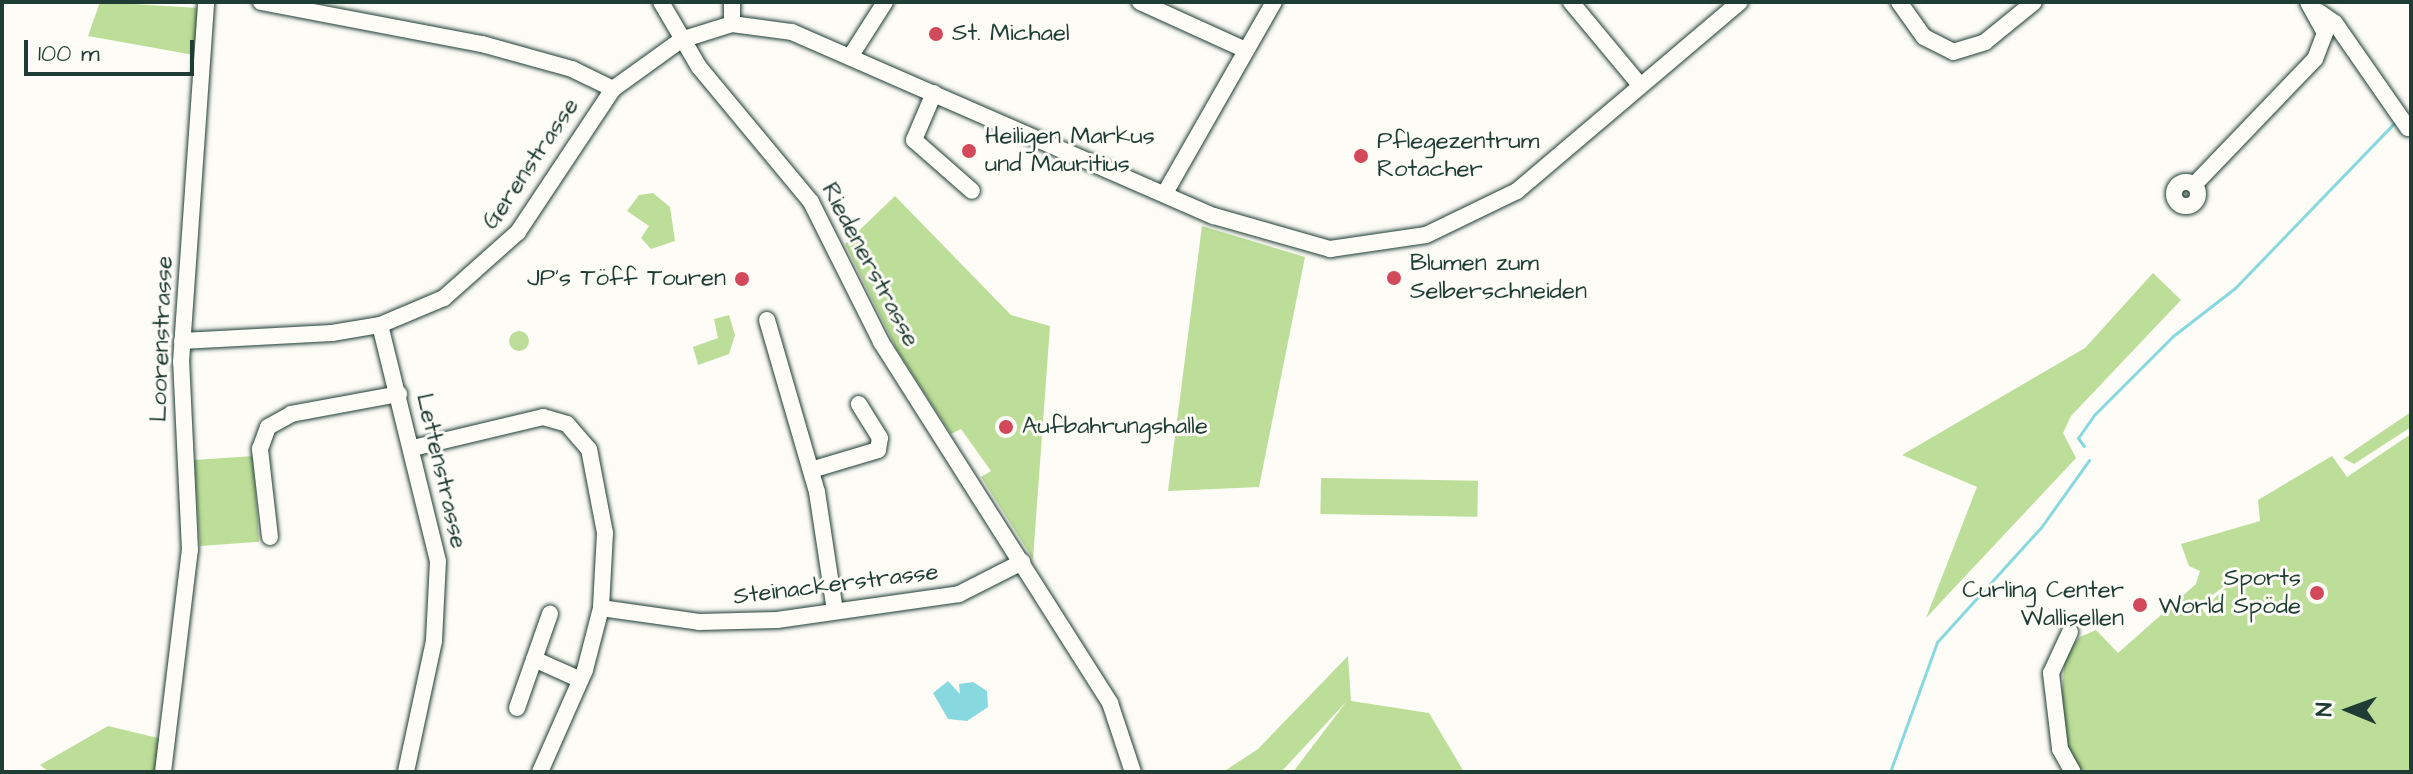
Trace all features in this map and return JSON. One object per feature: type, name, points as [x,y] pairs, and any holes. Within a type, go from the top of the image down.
[{"type":"street","name":"Loorenstrasse","points":[[163,772],[190,550],[182,341],[206,2]]},
{"type":"street","points":[[261,2],[482,44],[572,69],[613,89]]},
{"type":"street","name":"Riedenerstrasse","points":[[661,2],[681,40],[800,183],[881,342],[1110,703],[1133,772]]},
{"type":"street","points":[[732,2],[732,24],[781,28],[1165,193],[1296,242],[1347,247],[1404,242],[1469,219],[1517,191],[1740,2]]},
{"type":"street","points":[[850,57],[885,2]]},
{"type":"street","points":[[1140,2],[1246,50]]},
{"type":"street","points":[[1165,193],[1274,2]]},
{"type":"street","points":[[1571,2],[1640,85]]},
{"type":"street","points":[[1899,2],[1924,37],[1953,52],[1985,42],[2034,2]]},
{"type":"street","points":[[2314,7],[2335,23],[2403,121]]},
{"type":"street","points":[[2177,187],[2178,202],[2194,194],[2315,59],[2325,33],[2314,7]]},
{"type":"street","name":"Gerenstrasse","points":[[182,341],[380,325],[444,298],[496,258],[613,89],[681,40],[732,24]]},
{"type":"street","points":[[934,93],[914,140],[972,191]]},
{"type":"street","points":[[767,320],[811,470],[835,611]]},
{"type":"street","name":"Lettenstrasse","points":[[380,325],[413,448],[439,588],[406,772]]},
{"type":"street","points":[[270,537],[260,449],[268,427],[291,414],[399,394]]},
{"type":"street","points":[[811,470],[878,450],[880,438],[859,404]]},
{"type":"street","points":[[413,448],[534,418],[572,428],[589,449],[600,494],[601,608],[581,680],[540,772]]},
{"type":"street","name":"Steinackerstrasse","points":[[601,608],[719,623],[835,611],[968,592],[1022,562]]},
{"type":"street","points":[[517,708],[550,614]]},
{"type":"street","points":[[2070,632],[2051,673],[2060,749],[2073,772]]},
{"type":"street","points":[[534,659],[581,680]]},
{"type":"green space","points":[[100,2],[199,8],[194,55],[88,36]]},
{"type":"green space","points":[[653,193],[670,207],[675,241],[651,249],[641,238],[649,226],[627,211],[639,195]]},
{"type":"green space","points":[[895,196],[1011,315],[1050,326],[1033,559],[981,477],[991,471],[961,429],[951,434],[897,350],[845,244]]},
{"type":"green space","points":[[1202,226],[1305,257],[1259,487],[1168,491]]},
{"type":"green space","points":[[2153,273],[2181,300],[2071,416],[2063,433],[2076,458],[1926,618],[1977,487],[1902,455],[2085,348]]},
{"type":"green space","points":[[729,315],[735,335],[729,354],[698,365],[693,347],[718,338],[714,319]]},
{"type":"green space","points":[[519,331],[526,334],[529,341],[526,348],[519,351],[512,348],[509,341],[512,334]]},
{"type":"green space","points":[[2411,412],[2411,427],[2354,464],[2343,458]]},
{"type":"green space","name":"Sports World Spöde","points":[[2411,434],[2411,772],[2082,772],[2064,743],[2062,693],[2065,655],[2080,637],[2096,630],[2118,653],[2196,584],[2200,571],[2189,566],[2181,544],[2260,521],[2258,500],[2332,456],[2347,477]],"holes":[[[2238,576],[2205,607],[2209,618],[2199,605]]]},
{"type":"green space","points":[[253,456],[259,542],[200,546],[194,460]]},
{"type":"green space","points":[[1321,478],[1478,481],[1477,517],[1320,514]]},
{"type":"green space","points":[[1348,656],[1351,701],[1429,713],[1464,772],[1293,772],[1347,701],[1281,772],[1223,772],[1258,749]]},
{"type":"green space","points":[[108,726],[162,739],[156,772],[49,772],[40,765]]},
{"type":"water","points":[[948,681],[960,694],[959,684],[973,682],[987,691],[988,707],[967,721],[948,719],[933,693]]},
{"type":"waterway","points":[[2084,446],[2078,438],[2095,414],[2173,336],[2235,288],[2397,120]]},
{"type":"waterway","points":[[1890,772],[1937,642],[2042,526],[2089,460]]},
{"type":"place","name":"St. Michael","points":[[936,34]]},
{"type":"place","name":"Heiligen Markus und Mauritius","points":[[969,151]]},
{"type":"place","name":"Pflegezentrum Rotacher","points":[[1361,156]]},
{"type":"place","name":"Blumen zum Selberschneiden","points":[[1394,278]]},
{"type":"place","name":"JP’s Töff Touren","points":[[742,279]]},
{"type":"place","name":"Aufbahrungshalle","points":[[1006,427]]},
{"type":"place","name":"Sports World Spöde","points":[[2317,593]]},
{"type":"place","name":"Curling Center Wallisellen","points":[[2140,605]]}]
